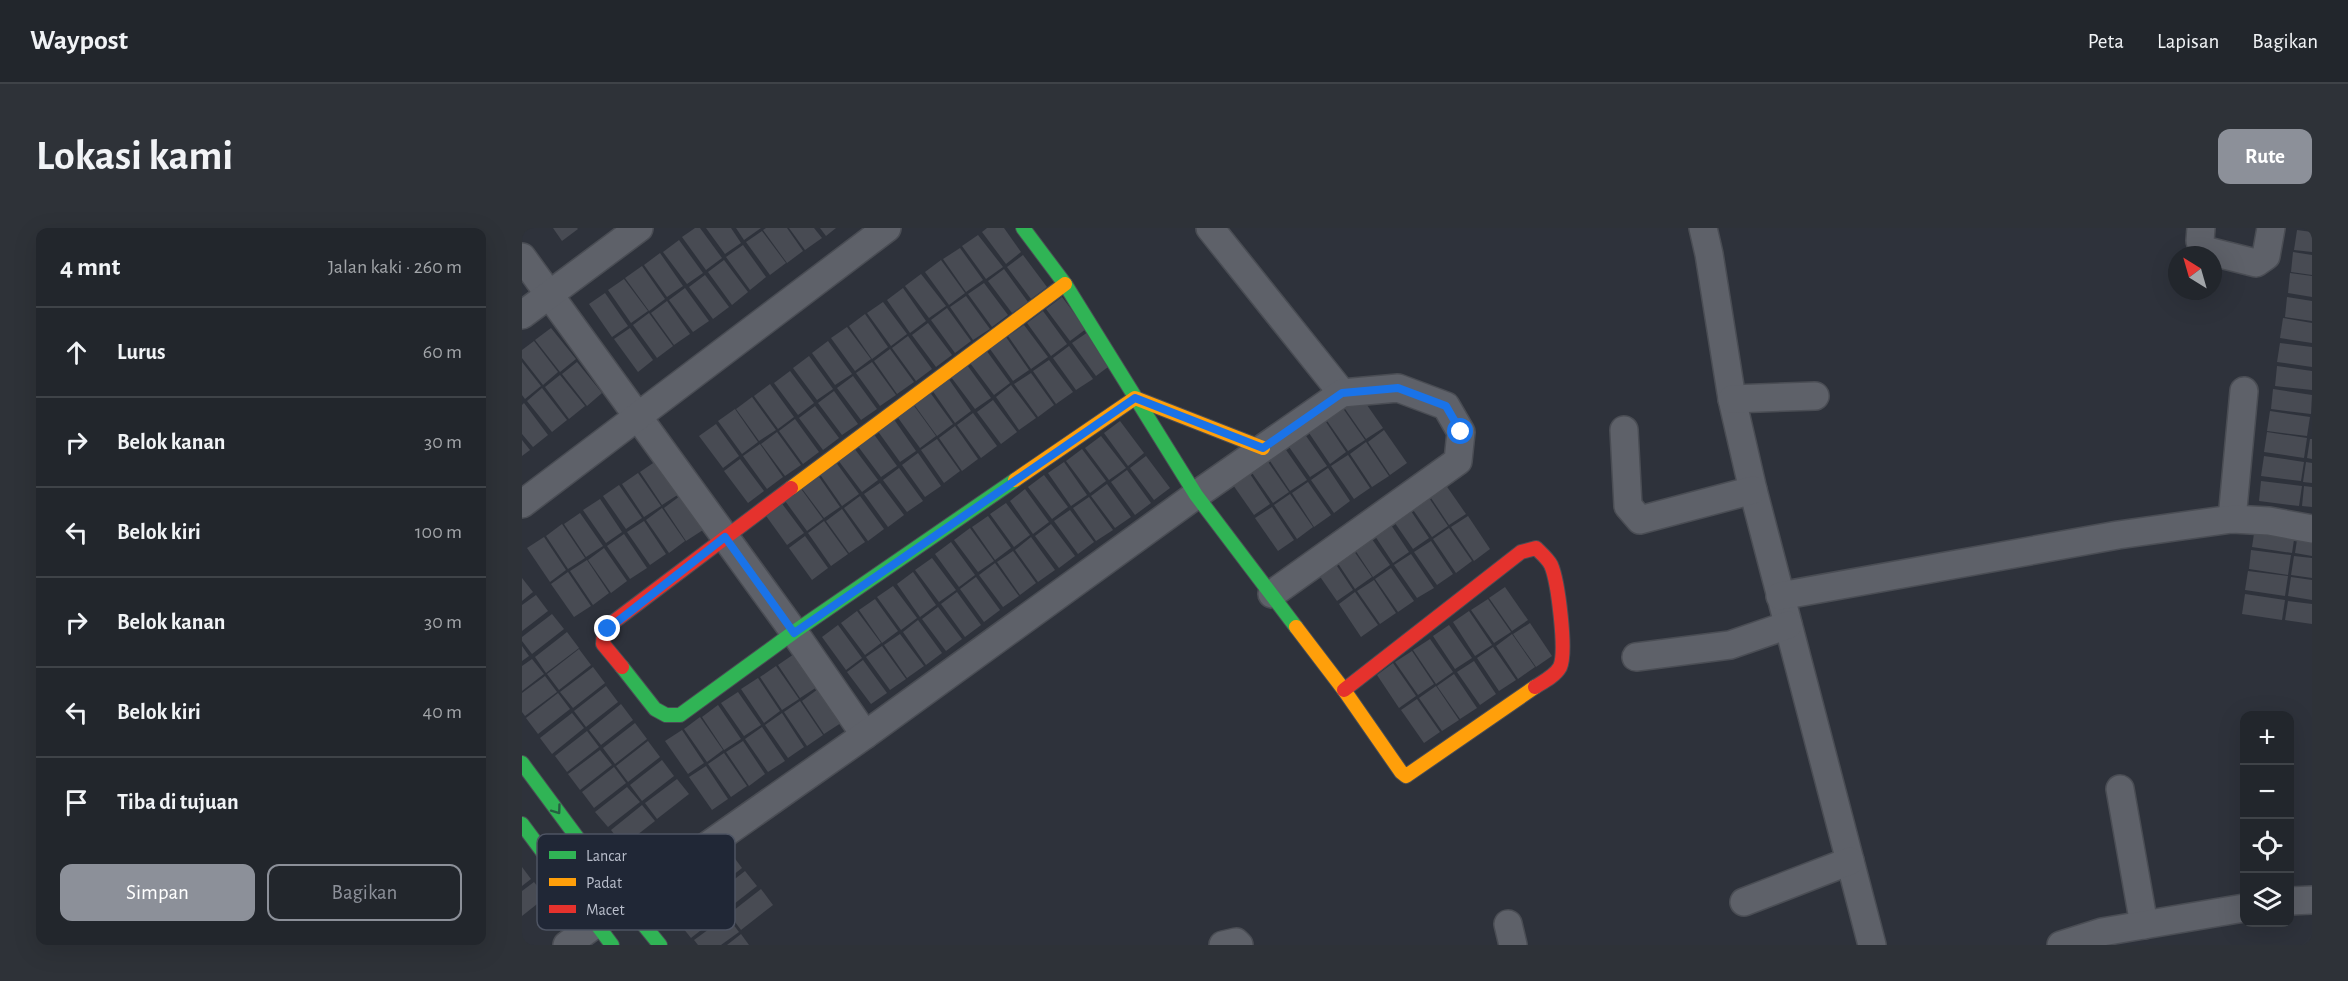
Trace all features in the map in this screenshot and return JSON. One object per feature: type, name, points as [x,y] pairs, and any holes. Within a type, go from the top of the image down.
[{"type":"street","points":[[522,315],[639,228]]},
{"type":"street","points":[[522,504],[887,228]]},
{"type":"street","points":[[1023,228],[1065,284],[1196,495],[1344,690],[1401,772],[1407,776],[1554,674],[1560,667],[1564,653],[1557,587],[1551,564],[1536,548],[1521,552],[1344,690]]},
{"type":"street","points":[[1210,228],[1342,393]]},
{"type":"street","points":[[1702,228],[1709,254],[1731,399],[1780,596],[1872,945]]},
{"type":"street","points":[[2201,228],[2200,241],[2204,250],[2256,263],[2266,256],[2271,228]]},
{"type":"street","points":[[522,257],[866,735]]},
{"type":"street","points":[[1065,284],[612,623],[604,633],[603,644],[655,709],[660,713],[680,715],[794,633],[1135,398]]},
{"type":"street","points":[[724,834],[866,735],[1196,495],[1342,393],[1398,388],[1446,406],[1461,432],[1458,461],[1272,594]]},
{"type":"street","points":[[2232,519],[2244,391]]},
{"type":"street","points":[[1731,399],[1815,396]]},
{"type":"street","points":[[1135,398],[1263,448]]},
{"type":"street","points":[[1624,429],[1628,506],[1640,520],[1753,490]]},
{"type":"street","points":[[1780,596],[2118,535],[2232,519],[2269,521],[2312,529]]},
{"type":"street","points":[[1636,657],[1730,645],[1788,625]]},
{"type":"street","points":[[522,763],[575,834]]},
{"type":"street","points":[[2120,789],[2144,925]]},
{"type":"street","points":[[522,824],[537,844]]},
{"type":"street","points":[[1744,902],[1850,861]]},
{"type":"street","points":[[2294,901],[2312,900]]},
{"type":"street","points":[[2061,945],[2102,932],[2240,909]]},
{"type":"street","points":[[567,945],[586,930]]},
{"type":"street","points":[[600,930],[612,945]]},
{"type":"street","points":[[648,930],[660,945]]},
{"type":"street","points":[[1223,945],[1234,942],[1239,945]]},
{"type":"building","points":[[553,228],[577,228],[578,229],[562,241]]},
{"type":"building","points":[[695,228],[700,228],[722,258],[706,270],[682,237]]},
{"type":"building","points":[[706,228],[731,228],[741,243],[725,254]]},
{"type":"building","points":[[736,228],[761,228],[744,240]]},
{"type":"building","points":[[787,228],[803,251],[787,263],[763,230]]},
{"type":"building","points":[[789,228],[814,228],[822,238],[805,250]]},
{"type":"building","points":[[820,228],[836,228],[826,236]]},
{"type":"building","points":[[987,228],[1004,228],[1021,252],[1006,264],[982,232]]},
{"type":"building","points":[[2297,230],[2312,232],[2312,252],[2294,250]]},
{"type":"building","points":[[762,231],[786,263],[770,275],[746,242]]},
{"type":"building","points":[[978,235],[1003,267],[986,279],[962,246]]},
{"type":"building","points":[[679,240],[703,273],[687,284],[663,252]]},
{"type":"building","points":[[743,245],[766,277],[750,290],[726,257]]},
{"type":"building","points":[[960,248],[983,280],[966,292],[943,259]]},
{"type":"building","points":[[2293,252],[2312,255],[2312,275],[2291,272]]},
{"type":"building","points":[[660,253],[683,286],[667,297],[644,265]]},
{"type":"building","points":[[1023,255],[1047,287],[1031,299],[1007,267]]},
{"type":"building","points":[[724,260],[748,292],[732,305],[708,272]]},
{"type":"building","points":[[941,260],[965,293],[949,305],[925,272]]},
{"type":"building","points":[[642,266],[665,299],[649,311],[625,278]]},
{"type":"building","points":[[1004,269],[1028,302],[1012,313],[988,281]]},
{"type":"building","points":[[2290,273],[2312,276],[2312,297],[2288,293]]},
{"type":"building","points":[[921,274],[946,306],[929,318],[905,286]]},
{"type":"building","points":[[705,275],[729,307],[713,319],[689,287]]},
{"type":"building","points":[[624,279],[648,311],[631,323],[608,290]]},
{"type":"building","points":[[984,283],[1008,315],[992,327],[968,294]]},
{"type":"building","points":[[685,288],[709,321],[693,332],[669,300]]},
{"type":"building","points":[[903,288],[926,321],[910,333],[887,300]]},
{"type":"building","points":[[605,293],[628,326],[612,337],[589,304]]},
{"type":"building","points":[[966,296],[990,329],[973,340],[950,307]]},
{"type":"building","points":[[1062,297],[1086,329],[1070,341],[1046,309]]},
{"type":"building","points":[[2287,297],[2312,301],[2312,321],[2285,317]]},
{"type":"building","points":[[667,301],[690,334],[674,345],[651,313]]},
{"type":"building","points":[[883,302],[907,334],[891,346],[867,313]]},
{"type":"building","points":[[947,308],[971,341],[955,353],[931,320]]},
{"type":"building","points":[[1043,311],[1067,344],[1051,356],[1027,323]]},
{"type":"building","points":[[649,313],[673,346],[657,358],[633,325]]},
{"type":"building","points":[[865,314],[888,347],[872,359],[849,326]]},
{"type":"building","points":[[2283,318],[2312,323],[2312,343],[2280,338]]},
{"type":"building","points":[[928,323],[952,355],[936,367],[912,335]]},
{"type":"building","points":[[1024,325],[1048,357],[1031,369],[1008,336]]},
{"type":"building","points":[[847,327],[871,359],[855,371],[831,338]]},
{"type":"building","points":[[551,328],[576,359],[560,372],[535,340]]},
{"type":"building","points":[[630,328],[653,360],[638,372],[614,339]]},
{"type":"building","points":[[1088,332],[1112,364],[1096,376],[1072,343]]},
{"type":"building","points":[[908,336],[932,369],[916,381],[892,348]]},
{"type":"building","points":[[1006,337],[1029,370],[1013,381],[990,349]]},
{"type":"building","points":[[534,341],[558,372],[543,385],[522,358],[522,350]]},
{"type":"building","points":[[828,341],[852,374],[835,385],[812,353]]},
{"type":"building","points":[[2280,343],[2312,347],[2312,367],[2277,362]]},
{"type":"building","points":[[1069,346],[1093,379],[1076,390],[1053,358]]},
{"type":"building","points":[[890,349],[914,382],[897,394],[874,361]]},
{"type":"building","points":[[986,350],[1010,383],[994,395],[970,363]]},
{"type":"building","points":[[809,356],[833,389],[817,400],[793,368]]},
{"type":"building","points":[[1049,360],[1073,392],[1056,404],[1033,371]]},
{"type":"building","points":[[522,362],[541,386],[525,399],[522,395]]},
{"type":"building","points":[[577,362],[602,393],[587,406],[562,374]]},
{"type":"building","points":[[872,362],[896,395],[880,406],[856,373]]},
{"type":"building","points":[[967,365],[991,398],[975,409],[951,377]]},
{"type":"building","points":[[2277,366],[2312,371],[2312,390],[2275,386]]},
{"type":"building","points":[[790,371],[814,403],[798,415],[774,383]]},
{"type":"building","points":[[1031,373],[1054,405],[1038,417],[1014,384]]},
{"type":"building","points":[[560,375],[585,406],[569,419],[545,387]]},
{"type":"building","points":[[853,376],[877,409],[861,420],[837,388]]},
{"type":"building","points":[[948,378],[971,411],[955,423],[932,390]]},
{"type":"building","points":[[770,384],[794,417],[778,429],[754,396]]},
{"type":"building","points":[[1011,385],[1036,418],[1019,430],[996,397]]},
{"type":"building","points":[[542,388],[567,420],[552,432],[527,401]]},
{"type":"building","points":[[2273,389],[2312,395],[2311,414],[2271,409]]},
{"type":"building","points":[[834,391],[858,424],[842,435],[818,403]]},
{"type":"building","points":[[929,391],[953,424],[937,436],[913,403]]},
{"type":"building","points":[[1360,395],[1383,428],[1366,439],[1343,406]]},
{"type":"building","points":[[752,397],[776,430],[759,441],[736,409]]},
{"type":"building","points":[[993,400],[1017,432],[1001,444],[977,412]]},
{"type":"building","points":[[524,403],[548,435],[533,447],[522,434],[522,405]]},
{"type":"building","points":[[912,403],[936,436],[920,448],[896,415]]},
{"type":"building","points":[[815,406],[839,438],[823,450],[799,418]]},
{"type":"building","points":[[1342,407],[1365,440],[1348,451],[1325,418]]},
{"type":"building","points":[[735,409],[758,442],[742,454],[718,421]]},
{"type":"building","points":[[2270,411],[2310,417],[2307,436],[2267,431]]},
{"type":"building","points":[[973,413],[997,446],[981,458],[957,425]]},
{"type":"building","points":[[893,418],[916,451],[900,462],[877,430]]},
{"type":"building","points":[[795,419],[819,452],[803,464],[779,431]]},
{"type":"building","points":[[1324,419],[1346,452],[1330,464],[1307,430]]},
{"type":"building","points":[[1120,421],[1144,453],[1128,466],[1104,433]]},
{"type":"building","points":[[716,424],[739,456],[723,468],[699,436]]},
{"type":"building","points":[[955,426],[978,459],[962,471],[939,438]]},
{"type":"building","points":[[1384,430],[1407,463],[1390,475],[1368,442]]},
{"type":"building","points":[[777,432],[801,465],[785,476],[761,444]]},
{"type":"building","points":[[2267,432],[2307,438],[2304,458],[2264,452]]},
{"type":"building","points":[[873,433],[897,466],[881,477],[857,445]]},
{"type":"building","points":[[1304,433],[1327,466],[1310,477],[1287,444]]},
{"type":"building","points":[[1101,436],[1126,468],[1109,480],[1085,448]]},
{"type":"building","points":[[937,439],[960,471],[944,483],[921,450]]},
{"type":"building","points":[[2310,439],[2312,439],[2312,459],[2307,458]]},
{"type":"building","points":[[522,440],[530,450],[522,456]]},
{"type":"building","points":[[1366,442],[1389,476],[1372,487],[1350,454]]},
{"type":"building","points":[[760,444],[783,477],[767,489],[743,456]]},
{"type":"building","points":[[1284,447],[1307,480],[1290,491],[1268,458]]},
{"type":"building","points":[[854,448],[878,480],[862,492],[838,460]]},
{"type":"building","points":[[1082,449],[1106,481],[1090,493],[1066,461]]},
{"type":"building","points":[[918,453],[941,486],[925,497],[902,465]]},
{"type":"building","points":[[1348,455],[1370,488],[1354,499],[1331,466]]},
{"type":"building","points":[[1146,456],[1170,488],[1154,500],[1130,468]]},
{"type":"building","points":[[2264,456],[2304,462],[2301,481],[2261,476]]},
{"type":"building","points":[[740,459],[764,491],[748,503],[724,471]]},
{"type":"building","points":[[1266,459],[1289,492],[1273,503],[1250,470]]},
{"type":"building","points":[[656,461],[679,494],[662,505],[640,472]]},
{"type":"building","points":[[835,461],[859,494],[842,506],[819,473]]},
{"type":"building","points":[[1064,462],[1087,495],[1071,506],[1048,473]]},
{"type":"building","points":[[2306,462],[2312,463],[2312,483],[2303,482]]},
{"type":"building","points":[[899,468],[923,501],[907,512],[883,480]]},
{"type":"building","points":[[1328,468],[1350,501],[1334,513],[1311,480]]},
{"type":"building","points":[[1127,470],[1151,503],[1135,515],[1111,482]]},
{"type":"building","points":[[1248,471],[1270,504],[1254,515],[1231,482]]},
{"type":"building","points":[[638,473],[661,506],[644,517],[622,484]]},
{"type":"building","points":[[817,474],[840,507],[824,518],[800,486]]},
{"type":"building","points":[[1044,475],[1068,507],[1052,519],[1028,487]]},
{"type":"building","points":[[1443,481],[1466,514],[1449,525],[1427,492]]},
{"type":"building","points":[[2261,481],[2302,486],[2299,506],[2259,501]]},
{"type":"building","points":[[1308,482],[1331,515],[1314,527],[1292,493]]},
{"type":"building","points":[[880,483],[904,515],[888,527],[864,494]]},
{"type":"building","points":[[1107,484],[1131,517],[1115,528],[1091,496]]},
{"type":"building","points":[[619,485],[642,518],[626,529],[603,496]]},
{"type":"building","points":[[799,486],[823,519],[807,531],[783,498]]},
{"type":"building","points":[[2304,486],[2312,487],[2312,507],[2302,506]]},
{"type":"building","points":[[1025,489],[1049,522],[1033,534],[1010,501]]},
{"type":"building","points":[[1425,492],[1448,526],[1432,537],[1409,504]]},
{"type":"building","points":[[1290,494],[1313,527],[1297,539],[1274,505]]},
{"type":"building","points":[[680,496],[703,530],[686,541],[664,508]]},
{"type":"building","points":[[860,496],[884,529],[868,541],[844,508]]},
{"type":"building","points":[[1089,497],[1113,530],[1096,541],[1073,508]]},
{"type":"building","points":[[600,499],[622,532],[606,543],[583,510]]},
{"type":"building","points":[[780,501],[804,533],[787,545],[764,513]]},
{"type":"building","points":[[1006,503],[1030,535],[1014,547],[990,514]]},
{"type":"building","points":[[1407,505],[1429,538],[1413,549],[1390,516]]},
{"type":"building","points":[[1272,507],[1294,540],[1278,551],[1255,518]]},
{"type":"building","points":[[662,508],[685,541],[669,553],[646,520]]},
{"type":"building","points":[[842,509],[865,542],[849,553],[826,521]]},
{"type":"building","points":[[1070,510],[1094,542],[1078,554],[1054,521]]},
{"type":"building","points":[[580,513],[603,546],[586,557],[564,524]]},
{"type":"building","points":[[988,516],[1011,548],[995,560],[972,527]]},
{"type":"building","points":[[1468,516],[1490,549],[1474,561],[1451,527]]},
{"type":"building","points":[[1387,519],[1409,552],[1393,563],[1371,530]]},
{"type":"building","points":[[644,521],[666,554],[650,565],[627,532]]},
{"type":"building","points":[[824,521],[848,554],[831,566],[808,533]]},
{"type":"building","points":[[562,524],[585,558],[568,569],[546,536]]},
{"type":"building","points":[[1051,524],[1075,556],[1059,568],[1035,536]]},
{"type":"building","points":[[2255,527],[2295,533],[2292,553],[2252,547]]},
{"type":"building","points":[[970,528],[994,561],[978,572],[954,540]]},
{"type":"building","points":[[1449,528],[1472,561],[1456,573],[1433,539]]},
{"type":"building","points":[[1367,532],[1390,565],[1373,577],[1351,544]]},
{"type":"building","points":[[2298,533],[2312,535],[2312,556],[2295,553]]},
{"type":"building","points":[[624,534],[647,568],[630,579],[607,546]]},
{"type":"building","points":[[805,536],[828,568],[812,580],[789,548]]},
{"type":"building","points":[[544,537],[566,570],[550,582],[527,548]]},
{"type":"building","points":[[1031,537],[1055,570],[1038,582],[1015,550]]},
{"type":"building","points":[[1431,541],[1453,574],[1437,585],[1414,552]]},
{"type":"building","points":[[951,542],[975,575],[959,587],[935,554]]},
{"type":"building","points":[[1349,544],[1372,577],[1355,589],[1333,556]]},
{"type":"building","points":[[604,548],[627,581],[611,593],[588,560]]},
{"type":"building","points":[[2251,550],[2291,555],[2288,575],[2249,569]]},
{"type":"building","points":[[1013,551],[1036,583],[1020,595],[997,562]]},
{"type":"building","points":[[1411,554],[1434,588],[1417,598],[1394,565]]},
{"type":"building","points":[[2294,556],[2312,558],[2312,578],[2291,575]]},
{"type":"building","points":[[1331,557],[1353,590],[1337,601],[1314,568]]},
{"type":"building","points":[[932,558],[956,590],[939,602],[915,570]]},
{"type":"building","points":[[587,560],[609,593],[593,605],[570,571]]},
{"type":"building","points":[[995,563],[1019,596],[1003,607],[979,575]]},
{"type":"building","points":[[1391,568],[1414,601],[1398,612],[1375,579]]},
{"type":"building","points":[[2248,571],[2288,576],[2285,596],[2245,590]]},
{"type":"building","points":[[568,572],[591,606],[574,617],[551,584]]},
{"type":"building","points":[[913,572],[936,605],[920,617],[897,584]]},
{"type":"building","points":[[976,577],[1000,610],[984,622],[960,589]]},
{"type":"building","points":[[2291,577],[2312,580],[2312,600],[2288,596]]},
{"type":"building","points":[[522,578],[533,592],[522,601]]},
{"type":"building","points":[[1374,580],[1396,613],[1380,624],[1357,591]]},
{"type":"building","points":[[893,586],[917,618],[901,630],[877,597]]},
{"type":"building","points":[[1505,587],[1528,620],[1512,631],[1489,598]]},
{"type":"building","points":[[957,592],[981,625],[965,637],[941,604]]},
{"type":"building","points":[[1355,592],[1378,625],[1361,637],[1339,604]]},
{"type":"building","points":[[2245,594],[2285,600],[2282,620],[2242,614]]},
{"type":"building","points":[[536,595],[548,611],[522,631],[522,605]]},
{"type":"building","points":[[875,599],[898,631],[882,643],[859,610]]},
{"type":"building","points":[[1488,599],[1511,632],[1494,643],[1471,610]]},
{"type":"building","points":[[2288,601],[2312,604],[2312,624],[2285,620]]},
{"type":"building","points":[[938,607],[962,639],[946,651],[922,619]]},
{"type":"building","points":[[857,611],[881,643],[865,655],[841,623]]},
{"type":"building","points":[[1469,611],[1492,645],[1475,656],[1453,622]]},
{"type":"building","points":[[552,614],[564,629],[532,654],[522,641],[522,637]]},
{"type":"building","points":[[918,620],[942,653],[926,665],[903,632]]},
{"type":"building","points":[[1530,623],[1552,656],[1536,667],[1513,634]]},
{"type":"building","points":[[838,625],[862,658],[846,670],[822,637]]},
{"type":"building","points":[[1449,625],[1472,658],[1455,669],[1433,636]]},
{"type":"building","points":[[567,632],[579,648],[546,673],[535,657]]},
{"type":"building","points":[[900,634],[924,666],[907,678],[884,645]]},
{"type":"building","points":[[1512,634],[1535,667],[1518,679],[1496,646]]},
{"type":"building","points":[[1430,639],[1453,672],[1436,684],[1413,650]]},
{"type":"building","points":[[522,646],[529,656],[522,661]]},
{"type":"building","points":[[882,646],[906,679],[890,690],[866,657]]},
{"type":"building","points":[[1493,647],[1516,680],[1499,691],[1477,658]]},
{"type":"building","points":[[579,649],[591,665],[559,690],[547,674]]},
{"type":"building","points":[[1412,651],[1434,684],[1418,695],[1395,662]]},
{"type":"building","points":[[794,654],[817,687],[800,698],[778,665]]},
{"type":"building","points":[[532,659],[544,674],[522,691],[522,666]]},
{"type":"building","points":[[863,660],[887,693],[871,704],[847,672]]},
{"type":"building","points":[[1474,661],[1496,694],[1480,705],[1457,672]]},
{"type":"building","points":[[1393,663],[1416,696],[1399,708],[1377,675]]},
{"type":"building","points":[[776,666],[799,699],[782,710],[760,677]]},
{"type":"building","points":[[593,667],[605,683],[573,708],[560,692]]},
{"type":"building","points":[[1454,674],[1477,708],[1460,719],[1437,686]]},
{"type":"building","points":[[545,676],[557,692],[525,716],[522,712],[522,693]]},
{"type":"building","points":[[758,678],[780,711],[764,723],[741,689]]},
{"type":"building","points":[[606,686],[618,702],[586,727],[574,711]]},
{"type":"building","points":[[1436,686],[1459,720],[1442,731],[1419,698]]},
{"type":"building","points":[[818,689],[841,723],[824,734],[802,701]]},
{"type":"building","points":[[738,692],[761,725],[744,736],[721,703]]},
{"type":"building","points":[[558,693],[570,709],[538,734],[526,718]]},
{"type":"building","points":[[1417,699],[1440,732],[1424,743],[1401,710]]},
{"type":"building","points":[[800,701],[823,735],[807,746],[784,712]]},
{"type":"building","points":[[621,704],[633,720],[601,745],[589,730]]},
{"type":"building","points":[[718,705],[741,739],[724,750],[702,717]]},
{"type":"building","points":[[572,713],[584,728],[552,754],[540,738]]},
{"type":"building","points":[[782,713],[804,747],[788,758],[765,725]]},
{"type":"building","points":[[700,717],[723,750],[707,762],[684,729]]},
{"type":"building","points":[[635,723],[647,739],[615,764],[603,748]]},
{"type":"building","points":[[762,727],[785,761],[768,772],[745,739]]},
{"type":"building","points":[[682,730],[704,763],[688,774],[665,741]]},
{"type":"building","points":[[587,731],[599,747],[567,772],[555,756]]},
{"type":"building","points":[[648,741],[660,757],[628,782],[616,766]]},
{"type":"building","points":[[743,741],[765,774],[749,786],[726,752]]},
{"type":"building","points":[[600,750],[612,765],[580,790],[568,774]]},
{"type":"building","points":[[724,753],[747,786],[731,797],[708,764]]},
{"type":"building","points":[[662,760],[674,776],[642,801],[630,785]]},
{"type":"building","points":[[706,766],[728,799],[712,810],[689,777]]},
{"type":"building","points":[[614,767],[626,783],[594,808],[582,792]]},
{"type":"building","points":[[677,779],[689,794],[657,819],[645,803]]},
{"type":"building","points":[[627,787],[640,802],[608,827],[595,812]]},
{"type":"building","points":[[642,805],[655,821],[638,834],[614,834],[611,830]]},
{"type":"building","points":[[735,859],[742,868],[735,873]]},
{"type":"building","points":[[522,867],[531,879],[522,886]]},
{"type":"building","points":[[745,871],[757,886],[735,903],[735,879]]},
{"type":"building","points":[[534,882],[537,886],[537,904],[522,916],[522,891]]},
{"type":"building","points":[[761,889],[773,905],[741,930],[735,922],[735,909]]},
{"type":"building","points":[[735,927],[739,932],[721,945],[698,945],[694,940],[708,930],[735,930]]},
{"type":"building","points":[[685,930],[701,930],[691,938]]},
{"type":"building","points":[[741,934],[749,945],[727,945]]},
{"type":"traffic: fast","points":[[1023,228],[1065,284],[1196,495],[1296,627]]},
{"type":"traffic: fast","points":[[622,667],[655,709],[666,715],[680,715],[794,632],[1015,480]]},
{"type":"traffic: fast","points":[[522,763],[575,834]]},
{"type":"traffic: fast","points":[[522,824],[537,844]]},
{"type":"traffic: fast","points":[[601,930],[612,945]]},
{"type":"traffic: fast","points":[[648,930],[660,945]]},
{"type":"traffic: slow","points":[[791,488],[1065,284]]},
{"type":"traffic: slow","points":[[1015,480],[1135,398],[1263,448]]},
{"type":"traffic: slow","points":[[1296,627],[1406,776],[1535,687]]},
{"type":"traffic: jam","points":[[622,667],[603,644],[604,633],[612,623],[791,488]]},
{"type":"traffic: jam","points":[[1344,690],[1521,552],[1536,548],[1550,563],[1554,573],[1563,647],[1558,670],[1549,679],[1535,687]]},
{"type":"route","points":[[608,629],[612,623],[725,537],[794,633],[1135,398],[1263,448],[1342,393],[1398,388],[1446,406],[1461,432]]}]
